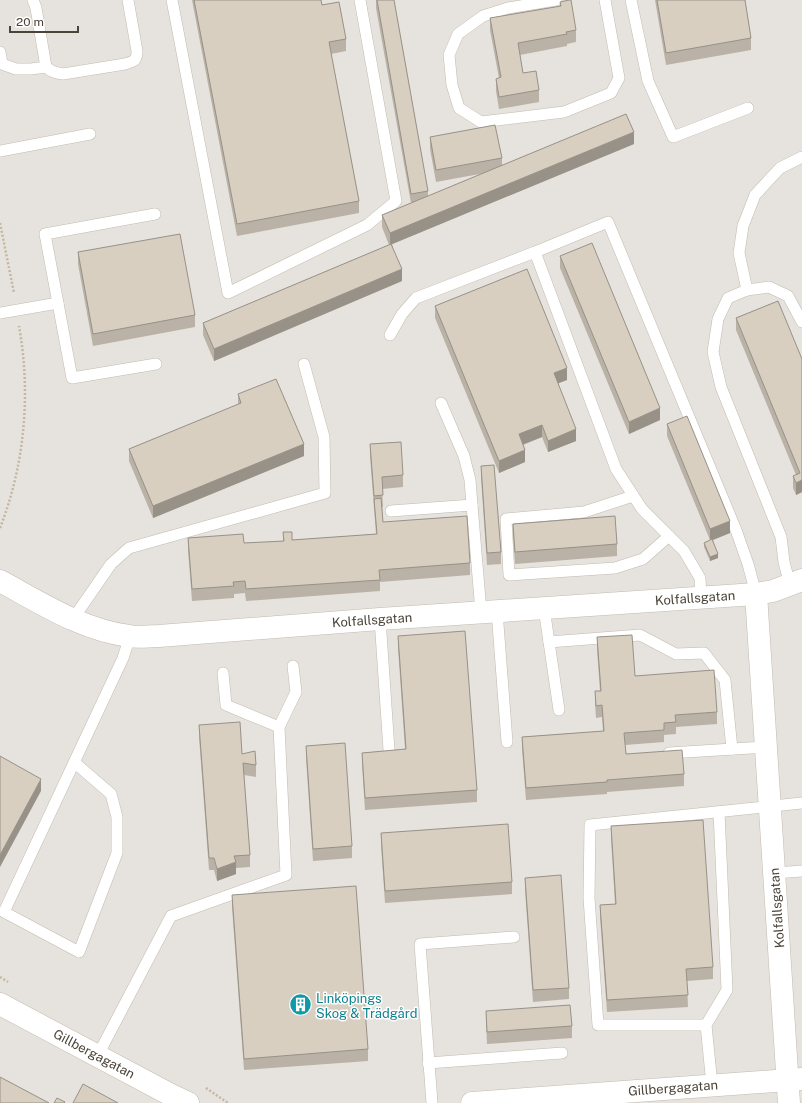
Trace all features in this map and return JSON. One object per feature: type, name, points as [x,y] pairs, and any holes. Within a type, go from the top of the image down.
[{"type":"street","name":"Kolfallsgatan","points":[[0,581],[49,608],[73,619],[100,630],[130,636],[159,636],[380,619],[756,594],[773,591],[796,583]]},
{"type":"street","name":"Kolfallsgatan","points":[[756,594],[775,873],[795,1080],[789,1103]]},
{"type":"street","name":"Gillbergagatan","points":[[0,1004],[98,1055],[175,1100]]},
{"type":"street","name":"Gillbergagatan","points":[[472,1103],[795,1080]]},
{"type":"lane","points":[[33,0],[36,8],[46,67],[55,73],[63,74],[134,61],[137,57],[137,50],[128,0]]},
{"type":"lane","points":[[172,0],[228,293],[367,225],[396,201],[360,0]]},
{"type":"lane","points":[[556,0],[508,8],[483,16],[458,34],[449,55],[452,85],[459,108],[481,122],[564,112],[611,93],[618,78],[605,0]]},
{"type":"lane","points":[[630,0],[648,82],[673,137],[748,108]]},
{"type":"lane","points":[[0,52],[2,64],[16,69],[46,67]]},
{"type":"lane","points":[[0,151],[90,134]]},
{"type":"lane","points":[[747,290],[739,253],[743,226],[755,195],[780,168],[802,157]]},
{"type":"lane","points":[[155,214],[45,234],[72,378],[156,364]]},
{"type":"lane","points":[[390,335],[402,314],[416,298],[608,222],[736,530],[748,564],[756,594]]},
{"type":"lane","points":[[535,252],[616,469],[642,509],[684,551],[700,578],[701,598]]},
{"type":"lane","points":[[796,583],[784,562],[781,537],[721,388],[713,352],[718,320],[728,298],[747,290],[769,287],[788,296],[802,322]]},
{"type":"lane","points":[[0,313],[58,303]]},
{"type":"lane","points":[[73,619],[111,564],[129,548],[325,493],[324,437],[304,364]]},
{"type":"lane","points":[[441,403],[464,456],[470,480],[472,505],[507,742]]},
{"type":"lane","points":[[633,496],[584,512],[506,519],[508,575],[615,568],[643,559],[669,536]]},
{"type":"lane","points":[[391,511],[472,505]]},
{"type":"lane","points":[[544,608],[559,710]]},
{"type":"lane","points":[[380,619],[389,750]]},
{"type":"lane","points":[[549,642],[640,635],[676,654],[704,653],[725,680],[732,749]]},
{"type":"lane","points":[[74,762],[111,794],[117,817],[117,853],[79,952],[4,912],[74,762],[123,658],[130,636]]},
{"type":"lane","points":[[98,1055],[171,916],[286,875],[279,727],[296,692],[293,666]]},
{"type":"lane","points":[[223,673],[226,705],[279,727]]},
{"type":"lane","points":[[657,754],[766,747]]},
{"type":"lane","points":[[706,1025],[598,1025],[589,898],[590,825],[802,803]]},
{"type":"lane","points":[[712,1085],[706,1025],[727,990],[719,812]]},
{"type":"lane","points":[[775,873],[802,870]]},
{"type":"lane","points":[[432,1103],[420,944],[514,937]]},
{"type":"lane","points":[[428,1062],[562,1053]]},
{"type":"path","points":[[0,223],[17,310],[25,367],[22,443],[16,478],[0,528]]},
{"type":"shaded area","points":[[0,0],[802,0],[802,1103],[0,1103]]},
{"type":"building","points":[[194,0],[321,0],[322,5],[339,2],[346,39],[329,42],[359,201],[237,224]]},
{"type":"building","points":[[377,0],[394,0],[428,191],[411,194]]},
{"type":"building","points":[[571,0],[576,30],[566,32],[567,34],[518,43],[523,73],[536,71],[539,90],[499,97],[496,79],[501,77],[490,18],[561,6],[560,2]]},
{"type":"building","points":[[657,0],[745,0],[751,38],[666,53]]},
{"type":"building","points":[[626,114],[634,132],[390,233],[382,215]]},
{"type":"building","points":[[495,125],[502,158],[436,170],[430,137]]},
{"type":"building","points":[[180,234],[195,315],[93,334],[78,252]]},
{"type":"building","points":[[592,243],[660,408],[629,422],[560,256]]},
{"type":"building","points":[[391,244],[402,269],[214,349],[203,323]]},
{"type":"building","points":[[527,269],[567,368],[554,373],[576,429],[548,441],[542,425],[519,434],[525,450],[499,461],[435,306]]},
{"type":"building","points":[[778,301],[802,359],[802,480],[796,483],[793,476],[800,473],[736,318]]},
{"type":"building","points":[[276,379],[304,444],[153,506],[129,449],[241,403],[238,394]]},
{"type":"building","points":[[687,416],[730,521],[710,529],[667,424]]},
{"type":"building","points":[[401,442],[403,475],[382,477],[383,495],[374,496],[370,444]]},
{"type":"building","points":[[494,465],[501,552],[487,553],[481,466]]},
{"type":"building","points":[[381,498],[383,522],[467,516],[470,563],[379,570],[380,580],[246,589],[245,581],[233,582],[234,586],[192,589],[188,538],[243,534],[244,543],[284,541],[283,532],[292,532],[292,540],[377,534],[374,499]]},
{"type":"building","points":[[615,516],[617,544],[515,552],[513,524]]},
{"type":"building","points":[[712,539],[718,554],[710,557],[704,543]]},
{"type":"building","points":[[465,631],[477,790],[365,798],[362,753],[406,749],[398,636]]},
{"type":"building","points":[[632,635],[635,676],[714,670],[717,712],[675,715],[676,722],[664,723],[664,730],[624,733],[626,754],[682,750],[684,774],[526,788],[522,737],[604,731],[602,705],[596,706],[595,691],[601,691],[597,637]]},
{"type":"building","points":[[240,722],[242,754],[255,751],[256,765],[243,763],[250,855],[234,856],[236,862],[217,869],[214,858],[209,858],[199,725]]},
{"type":"building","points":[[345,743],[352,846],[313,849],[306,746]]},
{"type":"building","points":[[0,756],[41,779],[0,855]]},
{"type":"building","points":[[703,820],[713,967],[686,969],[688,995],[607,1000],[600,905],[616,904],[611,826]]},
{"type":"building","points":[[508,824],[512,882],[385,891],[381,833]]},
{"type":"building","points":[[561,875],[569,988],[533,990],[525,878]]},
{"type":"building","name":"Linköpings Skog & Trädgård","points":[[356,886],[368,1049],[244,1059],[232,895]]},
{"type":"building","points":[[570,1005],[572,1026],[487,1032],[486,1011]]},
{"type":"building","points":[[0,1077],[49,1103],[0,1103]]},
{"type":"building","points":[[83,1084],[118,1103],[73,1103]]},
{"type":"building","points":[[57,1098],[65,1102],[54,1103]]},
{"type":"place","name":"Linköpings Skog & Trädgård","points":[[301,1005]]}]
